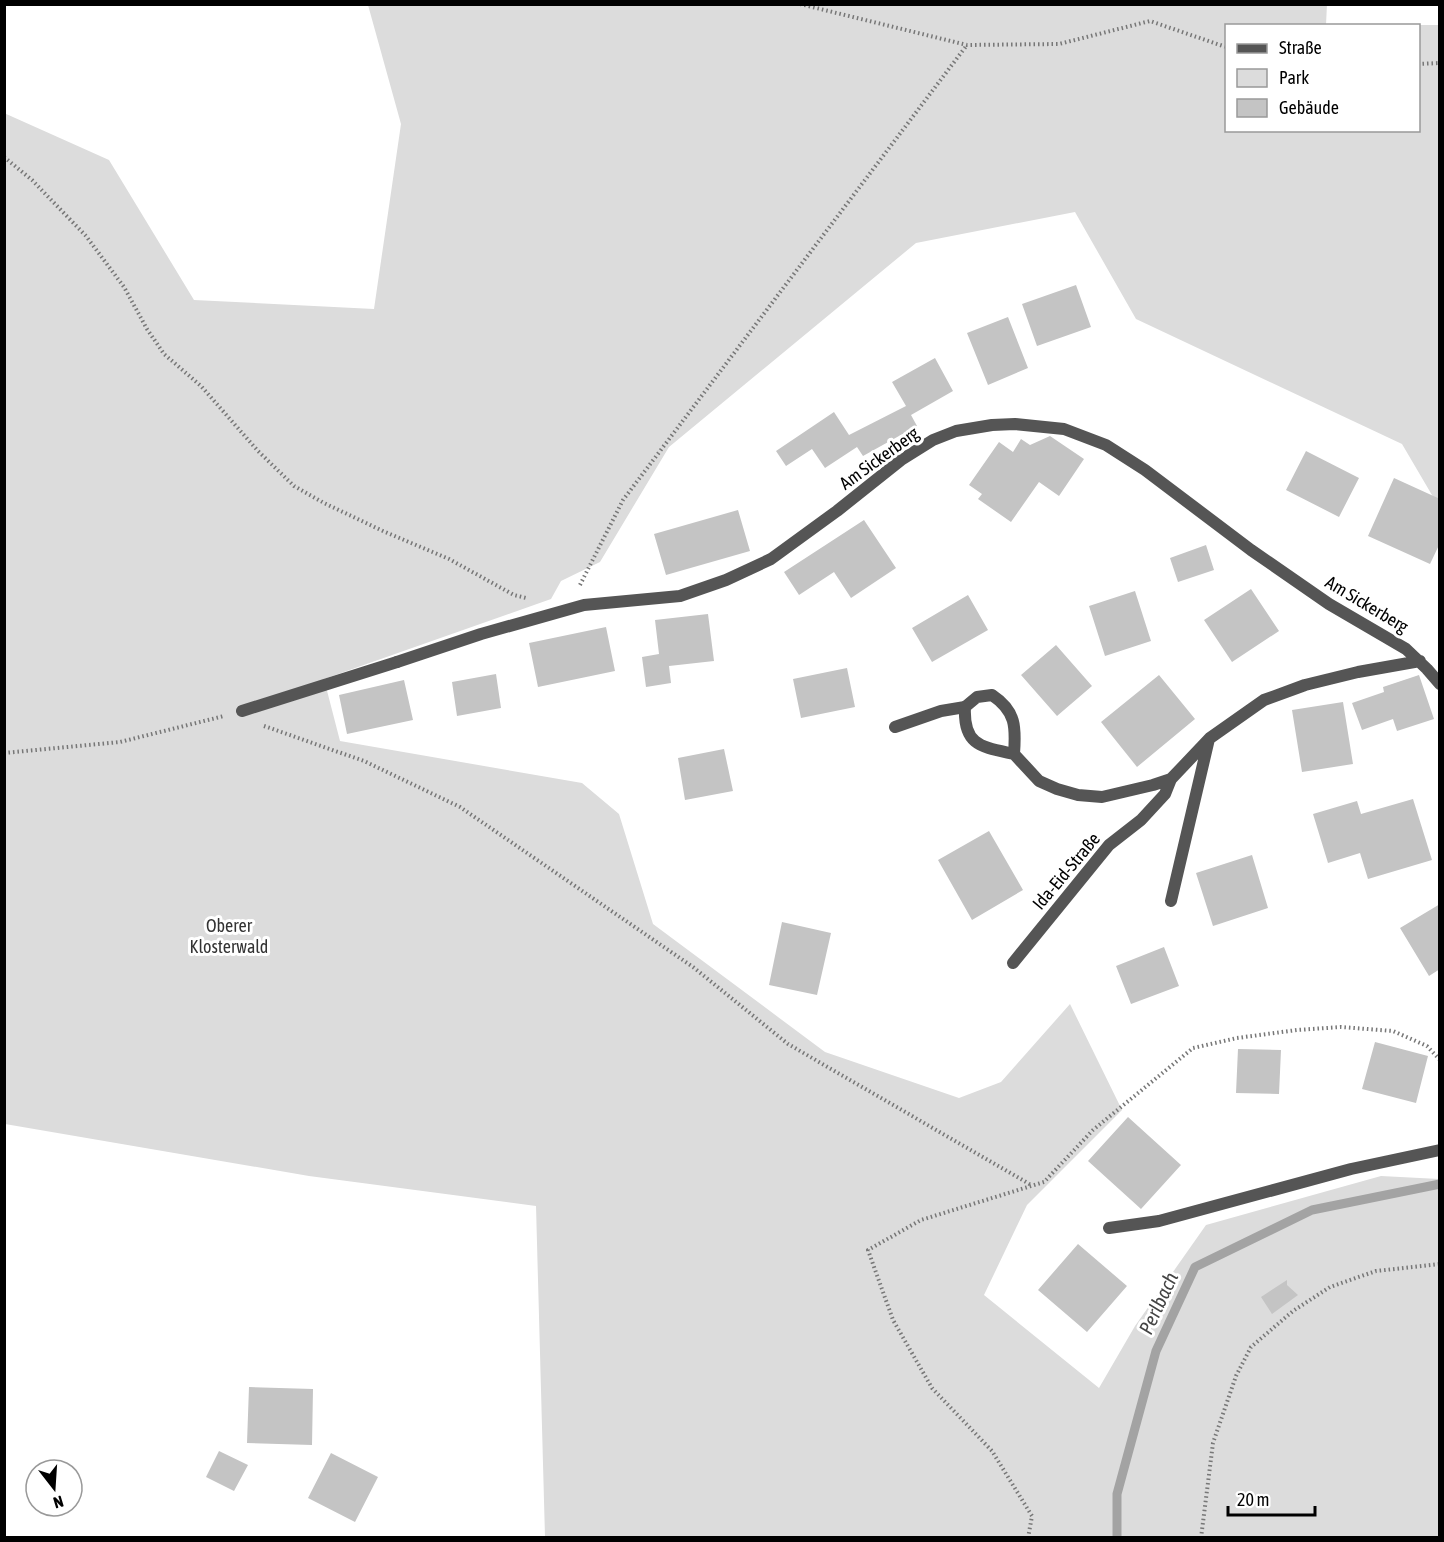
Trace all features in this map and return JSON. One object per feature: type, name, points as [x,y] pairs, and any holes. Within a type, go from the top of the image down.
[{"type":"street","name":"Am Sickerberg","points":[[237,713],[482,634],[584,605],[680,596],[726,580],[771,558],[837,511],[901,460],[933,440],[957,430],[1015,424],[1064,429],[1106,445],[1145,470],[1261,557],[1329,604],[1406,649],[1440,684]]},
{"type":"street","name":"Ida-Eid-Straße","points":[[1013,963],[1109,845],[1141,820],[1165,794],[1171,779],[1210,738],[1264,700],[1358,672],[1420,661]]},
{"type":"street","points":[[895,727],[941,711],[965,707],[977,697],[992,695],[1002,702],[1012,717],[1015,733],[1014,754],[987,748],[970,738],[964,723],[965,707]]},
{"type":"street","points":[[1171,901],[1210,738]]},
{"type":"street","name":"Ida-Eid-Straße","points":[[1014,754],[1038,781],[1078,795],[1102,797],[1171,779]]},
{"type":"street","points":[[1109,1228],[1159,1221],[1351,1169],[1440,1150]]},
{"type":"path","points":[[800,4],[967,45],[1059,44],[1150,21],[1225,46]]},
{"type":"path","points":[[584,605],[579,588],[623,500],[967,45]]},
{"type":"path","points":[[1420,64],[1440,63]]},
{"type":"path","points":[[4,157],[32,180],[86,236],[124,287],[164,354],[201,386],[258,451],[294,486],[385,532],[449,559],[514,595],[536,601]]},
{"type":"path","points":[[4,753],[120,742],[237,713],[364,761],[460,807],[693,967],[788,1044],[1032,1185]]},
{"type":"path","points":[[1028,1538],[1032,1516],[992,1451],[932,1388],[892,1320],[868,1250],[921,1220],[1044,1182],[1093,1131],[1193,1048],[1237,1038],[1341,1027],[1393,1031],[1427,1046],[1440,1060]]},
{"type":"path","points":[[1201,1538],[1213,1443],[1236,1376],[1251,1347],[1293,1311],[1330,1287],[1376,1271],[1440,1264]]},
{"type":"green space","name":"Oberer Klosterwald","points":[[1327,4],[1326,24],[1225,24],[1225,132],[1420,132],[1420,25],[1439,25],[1439,507],[1402,444],[1136,319],[1075,212],[916,243],[669,447],[600,562],[561,581],[551,599],[324,679],[340,741],[582,783],[619,814],[653,924],[825,1052],[959,1098],[1001,1082],[1070,1004],[1122,1110],[1027,1205],[984,1295],[1099,1388],[1135,1326],[1206,1225],[1381,1176],[1439,1179],[1439,1537],[545,1537],[536,1206],[309,1176],[5,1124],[4,113],[109,160],[194,300],[374,309],[401,124],[368,5]]},
{"type":"building","points":[[1076,285],[1091,327],[1037,346],[1022,304]]},
{"type":"building","points":[[1008,317],[1028,368],[988,385],[967,333]]},
{"type":"building","points":[[935,358],[953,391],[911,415],[917,426],[863,456],[857,447],[825,468],[812,449],[786,466],[776,451],[834,412],[849,435],[906,406],[892,382]]},
{"type":"building","points":[[1050,436],[1084,459],[1059,496],[1039,482],[1011,522],[978,499],[982,494],[969,485],[999,442],[1013,452],[1021,439],[1030,445]]},
{"type":"building","points":[[1306,451],[1359,478],[1339,517],[1286,490]]},
{"type":"building","points":[[1394,478],[1440,499],[1440,543],[1430,564],[1368,536]]},
{"type":"building","points":[[738,510],[750,551],[666,575],[654,534]]},
{"type":"building","points":[[864,520],[896,568],[851,598],[834,572],[799,595],[784,572]]},
{"type":"building","points":[[1206,545],[1214,570],[1178,582],[1170,558]]},
{"type":"building","points":[[1251,589],[1279,631],[1232,662],[1204,620]]},
{"type":"building","points":[[1135,591],[1151,641],[1105,656],[1089,606]]},
{"type":"building","points":[[968,595],[988,630],[932,662],[912,628]]},
{"type":"building","points":[[708,614],[714,661],[669,666],[671,683],[646,687],[642,657],[659,654],[655,620]]},
{"type":"building","points":[[606,627],[615,671],[538,687],[529,643]]},
{"type":"building","points":[[1056,645],[1092,686],[1057,716],[1021,675]]},
{"type":"building","points":[[847,668],[855,707],[801,718],[793,679]]},
{"type":"building","points":[[496,674],[501,708],[457,716],[452,682]]},
{"type":"building","points":[[1159,675],[1195,719],[1137,767],[1101,722]]},
{"type":"building","points":[[1419,675],[1434,719],[1397,731],[1393,719],[1362,730],[1352,703],[1384,692],[1383,687]]},
{"type":"building","points":[[404,680],[413,720],[347,734],[339,695]]},
{"type":"building","points":[[1343,702],[1353,764],[1302,772],[1292,710]]},
{"type":"building","points":[[724,749],[733,791],[685,800],[678,758]]},
{"type":"building","points":[[1413,799],[1432,860],[1368,879],[1360,853],[1328,863],[1313,814],[1357,801],[1361,814]]},
{"type":"building","points":[[989,831],[1023,890],[972,920],[938,860]]},
{"type":"building","points":[[1252,855],[1268,908],[1213,926],[1196,873]]},
{"type":"building","points":[[1440,904],[1440,969],[1429,976],[1400,928]]},
{"type":"building","points":[[782,922],[831,933],[817,995],[769,985]]},
{"type":"building","points":[[1164,947],[1179,986],[1131,1004],[1116,966]]},
{"type":"building","points":[[1375,1042],[1428,1056],[1416,1103],[1362,1089]]},
{"type":"building","points":[[1238,1049],[1281,1050],[1279,1094],[1236,1093]]},
{"type":"building","points":[[1128,1117],[1181,1165],[1141,1209],[1088,1161]]},
{"type":"building","points":[[1078,1244],[1127,1286],[1087,1332],[1038,1290]]},
{"type":"building","points":[[1287,1280],[1287,1285],[1298,1295],[1272,1314],[1261,1297]]},
{"type":"building","points":[[249,1387],[313,1389],[312,1445],[247,1443]]},
{"type":"building","points":[[219,1451],[248,1465],[234,1491],[206,1477]]},
{"type":"building","points":[[331,1453],[378,1477],[355,1522],[308,1498]]},
{"type":"waterway","name":"Perlbach","points":[[1117,1538],[1117,1494],[1156,1351],[1195,1267],[1312,1210],[1440,1184]]}]
